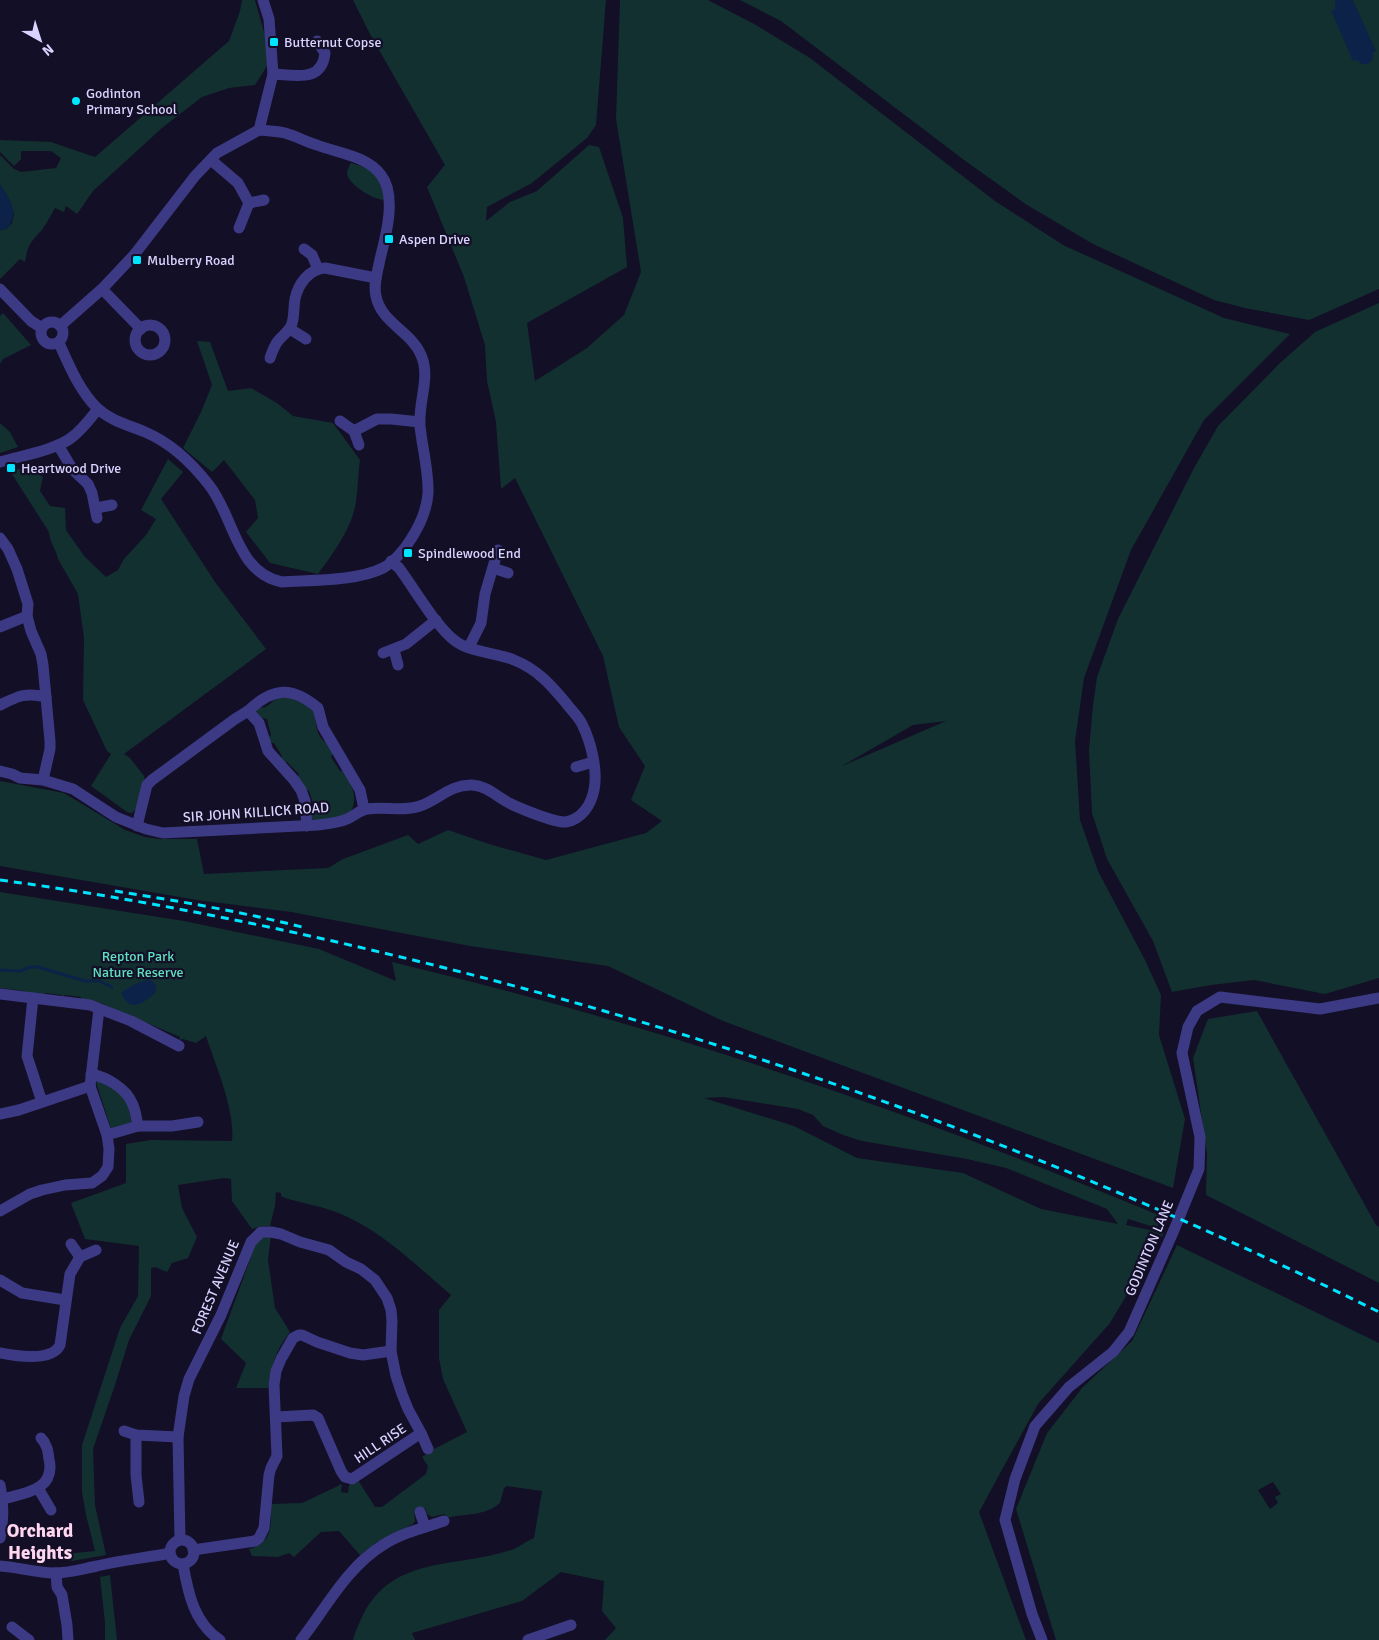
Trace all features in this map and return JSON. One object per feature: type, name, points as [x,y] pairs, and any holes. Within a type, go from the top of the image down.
[{"type":"street","points":[[259,130],[273,74],[269,19],[263,0]]},
{"type":"street","points":[[273,74],[314,74],[320,69],[325,53],[317,41]]},
{"type":"street","points":[[325,53],[337,50]]},
{"type":"street","points":[[59,342],[80,386],[98,409],[123,424],[161,440],[187,460],[217,496],[237,541],[250,562],[263,574],[274,580],[282,582],[370,573],[384,568],[408,544],[416,531],[428,491],[420,422],[424,369],[421,355],[409,337],[394,325],[381,310],[375,295],[376,278],[386,235],[389,203],[388,189],[377,169],[352,156],[317,146],[285,133],[259,130],[218,153],[195,176],[134,255],[102,289],[60,326]]},
{"type":"street","points":[[211,160],[238,183],[249,203]]},
{"type":"street","points":[[249,203],[264,200]]},
{"type":"street","points":[[239,228],[249,203]]},
{"type":"street","points":[[304,249],[312,255],[318,268]]},
{"type":"street","points":[[270,358],[277,342],[290,329],[294,319],[297,291],[304,279],[312,271],[318,268],[325,268],[376,278]]},
{"type":"street","points":[[0,289],[31,321],[42,328]]},
{"type":"street","points":[[102,289],[141,330]]},
{"type":"street","points":[[50,322],[57,323],[63,332],[61,340],[52,345],[45,342],[41,336],[42,328],[50,322]]},
{"type":"street","points":[[290,329],[306,339]]},
{"type":"street","points":[[0,462],[58,445],[71,438],[81,430],[98,409]]},
{"type":"street","points":[[354,431],[377,419],[420,422]]},
{"type":"street","points":[[340,421],[354,431],[359,445]]},
{"type":"street","points":[[58,445],[73,470],[88,484],[96,513],[112,505]]},
{"type":"street","points":[[0,538],[8,548],[17,569],[28,604],[27,616],[31,632],[41,654],[45,678],[50,749],[42,780]]},
{"type":"street","points":[[469,647],[481,623],[485,594],[498,550]]},
{"type":"street","points":[[391,561],[399,568],[436,620],[453,640],[469,647],[512,659],[527,666],[544,678],[581,723],[589,744],[594,765],[576,767]]},
{"type":"street","points":[[493,568],[508,573]]},
{"type":"street","points":[[0,627],[27,616]]},
{"type":"street","points":[[398,665],[388,651],[406,644],[436,620]]},
{"type":"street","points":[[137,826],[147,785],[152,780],[254,705],[268,697],[285,691],[302,696],[318,708],[323,727],[360,790],[364,809]]},
{"type":"street","points":[[0,705],[31,693],[46,697]]},
{"type":"street","points":[[248,711],[260,723],[268,751],[301,790],[305,801],[307,826]]},
{"type":"street","name":"SIR JOHN KILLICK ROAD","points":[[0,771],[20,778],[42,780],[73,789],[116,817],[137,826],[162,833],[307,826],[343,820],[364,809],[419,807],[447,791],[469,785],[479,786],[523,809],[550,819],[565,822],[579,816],[588,806],[594,788],[594,765]]},
{"type":"street","points":[[0,994],[79,1003],[99,1008],[131,1020],[179,1046]]},
{"type":"street","name":"GODINTON LANE","points":[[1042,1640],[1032,1614],[1004,1520],[1015,1479],[1035,1426],[1069,1387],[1112,1352],[1129,1332],[1199,1169],[1200,1137],[1182,1053],[1188,1027],[1197,1011],[1220,997],[1320,1009],[1379,998]]},
{"type":"street","points":[[32,998],[26,1051],[42,1102]]},
{"type":"street","points":[[0,1210],[30,1194],[44,1189],[65,1185],[87,1184],[98,1179],[106,1171],[109,1163],[107,1135],[90,1086],[99,1008]]},
{"type":"street","points":[[91,1074],[108,1080],[124,1092],[133,1104],[138,1126]]},
{"type":"street","points":[[0,1114],[19,1110],[90,1086]]},
{"type":"street","points":[[107,1135],[138,1126],[172,1126],[198,1122]]},
{"type":"street","name":"FOREST AVENUE","points":[[180,1540],[178,1437],[181,1413],[189,1379],[221,1315],[251,1242],[261,1232],[281,1234],[300,1242],[327,1249],[369,1274],[384,1292],[390,1310],[391,1351],[396,1376],[408,1410],[428,1449]]},
{"type":"street","points":[[71,1244],[80,1257]]},
{"type":"street","points":[[0,1353],[34,1356],[55,1352],[60,1345],[70,1274],[80,1257],[96,1250]]},
{"type":"street","points":[[0,1280],[22,1293],[65,1300]]},
{"type":"street","points":[[193,1550],[245,1544],[255,1541],[259,1538],[264,1528],[269,1474],[277,1456],[274,1385],[276,1371],[288,1346],[296,1336],[302,1335],[350,1354],[363,1355],[391,1351]]},
{"type":"street","name":"HILL RISE","points":[[276,1417],[313,1415],[318,1418],[344,1477],[352,1479],[421,1433]]},
{"type":"street","points":[[124,1431],[136,1435],[178,1437]]},
{"type":"street","points":[[136,1435],[136,1475],[139,1502]]},
{"type":"street","points":[[3,1499],[38,1488],[46,1480],[51,1469],[45,1443],[41,1438]]},
{"type":"street","points":[[0,1486],[4,1516],[0,1538]]},
{"type":"street","points":[[38,1488],[51,1510]]},
{"type":"street","points":[[420,1512],[425,1527]]},
{"type":"street","points":[[301,1640],[336,1591],[362,1562],[382,1545],[414,1530],[444,1521]]},
{"type":"street","points":[[180,1540],[189,1543],[193,1550],[191,1559],[183,1564],[174,1561],[170,1553],[173,1544],[180,1540]]},
{"type":"street","points":[[0,1566],[56,1573],[170,1553]]},
{"type":"street","points":[[183,1564],[189,1594],[196,1614],[211,1638]]},
{"type":"street","points":[[56,1573],[57,1587],[62,1595],[66,1640]]},
{"type":"street","points":[[528,1640],[571,1625]]},
{"type":"street","points":[[12,1627],[29,1640]]},
{"type":"green space","points":[[242,0],[255,0],[266,39],[267,66],[255,85],[229,88],[202,97],[162,128],[93,191],[77,214],[66,206],[64,212],[55,208],[42,230],[30,244],[25,262],[20,259],[0,279],[0,230],[6,229],[12,223],[14,214],[8,197],[0,184],[0,155],[14,169],[21,172],[56,168],[61,158],[51,151],[21,151],[21,159],[14,166],[0,152],[0,140],[51,142],[95,157],[229,41]]},
{"type":"green space","points":[[353,0],[606,0],[596,125],[587,138],[532,183],[487,207],[486,221],[510,202],[537,191],[589,145],[599,147],[623,218],[627,267],[527,323],[535,381],[587,348],[624,315],[641,272],[616,119],[620,0],[708,0],[756,25],[810,58],[995,201],[1063,245],[1224,318],[1290,334],[1204,420],[1131,550],[1084,678],[1075,741],[1080,820],[1098,871],[1145,960],[1161,995],[1159,1035],[1185,1119],[1173,1188],[723,1021],[608,966],[470,946],[291,912],[197,900],[0,866],[0,781],[64,793],[125,830],[145,837],[197,839],[204,874],[328,868],[343,859],[408,835],[418,844],[448,830],[546,860],[646,833],[662,821],[631,800],[645,766],[619,727],[603,656],[515,478],[501,489],[496,422],[487,381],[485,345],[464,277],[427,187],[445,165],[371,36]],"holes":[[[946,721],[842,766],[913,725]]]},
{"type":"green space","points":[[740,0],[1379,0],[1379,289],[1309,320],[1214,300],[1093,244],[1027,205],[964,160],[781,21]]},
{"type":"green space","points":[[351,163],[372,171],[381,184],[386,200],[369,195],[352,183],[347,174]]},
{"type":"green space","points":[[1379,303],[1379,978],[1325,994],[1254,980],[1172,992],[1153,941],[1107,859],[1092,813],[1089,750],[1097,677],[1118,619],[1194,468],[1218,426],[1280,363],[1315,332]]},
{"type":"green space","points":[[3,313],[31,345],[3,359],[0,364],[0,316]]},
{"type":"green space","points":[[197,341],[210,342],[228,391],[251,388],[277,403],[293,416],[333,423],[360,460],[354,512],[336,549],[318,574],[270,563],[246,532],[258,518],[255,500],[224,460],[212,472],[183,448],[212,385]]},
{"type":"green space","points":[[0,423],[10,432],[18,447],[0,453]]},
{"type":"green space","points":[[168,459],[183,472],[161,499],[215,582],[266,649],[124,754],[130,758],[144,776],[145,781],[136,809],[132,813],[127,812],[91,786],[111,754],[107,751],[83,700],[84,638],[78,594],[58,559],[49,532],[10,471],[28,467],[43,477],[40,491],[50,506],[65,508],[66,530],[85,557],[106,577],[118,570],[124,559],[146,535],[156,519],[141,510]]},
{"type":"green space","points":[[289,696],[314,711],[316,725],[321,738],[328,743],[333,754],[331,757],[340,771],[343,771],[352,786],[354,802],[350,814],[319,823],[312,819],[310,809],[314,806],[309,791],[304,789],[297,778],[299,774],[287,762],[282,763],[280,761],[282,756],[274,743],[269,742],[268,738],[271,735],[267,719],[261,718],[256,712],[259,706],[264,708],[276,698]]},
{"type":"green space","name":"Repton Park Nature Reserve","points":[[0,892],[184,921],[319,949],[396,981],[392,962],[541,1000],[640,1028],[882,1108],[1022,1160],[1161,1216],[1157,1228],[1128,1219],[1126,1225],[1164,1233],[1110,1323],[1038,1404],[979,1512],[1026,1640],[605,1640],[616,1628],[602,1611],[604,1581],[561,1572],[522,1601],[412,1633],[415,1640],[353,1640],[363,1615],[376,1595],[392,1582],[410,1573],[429,1567],[493,1555],[514,1549],[534,1538],[542,1491],[507,1486],[504,1488],[500,1503],[487,1511],[474,1514],[446,1518],[445,1514],[432,1517],[427,1514],[425,1508],[414,1511],[415,1521],[413,1524],[377,1542],[360,1555],[339,1531],[321,1532],[294,1557],[289,1553],[278,1557],[252,1556],[249,1549],[257,1546],[267,1538],[271,1519],[271,1504],[302,1503],[340,1484],[342,1485],[341,1492],[348,1493],[349,1485],[358,1480],[375,1507],[382,1507],[426,1474],[428,1466],[422,1457],[467,1432],[443,1379],[439,1358],[439,1310],[451,1295],[411,1260],[368,1228],[336,1212],[285,1198],[281,1196],[281,1193],[276,1192],[270,1226],[252,1229],[232,1201],[231,1179],[224,1178],[178,1185],[182,1208],[197,1237],[188,1258],[172,1263],[167,1272],[155,1267],[151,1268],[151,1296],[129,1340],[93,1449],[95,1505],[106,1555],[72,1561],[10,1555],[7,1553],[7,1550],[39,1547],[43,1553],[63,1550],[65,1554],[95,1551],[82,1492],[82,1445],[120,1328],[138,1296],[139,1246],[85,1239],[71,1203],[126,1183],[126,1144],[151,1140],[232,1141],[232,1129],[228,1102],[206,1036],[196,1043],[183,1039],[179,1040],[180,1037],[147,1023],[146,1025],[101,1003],[81,1000],[81,997],[64,995],[61,998],[62,995],[45,993],[45,995],[26,994],[25,991],[0,988]],"holes":[[[723,1097],[798,1109],[813,1115],[823,1126],[862,1141],[967,1159],[1006,1168],[1107,1209],[1118,1224],[1041,1209],[963,1173],[857,1158],[794,1126],[704,1098]]]},
{"type":"green space","points":[[1257,1011],[1376,1225],[1379,1227],[1379,1283],[1206,1195],[1207,1154],[1193,1058],[1208,1019]]},
{"type":"green space","points":[[96,1080],[118,1091],[128,1102],[132,1125],[111,1129]]},
{"type":"green space","points":[[271,1235],[268,1260],[275,1308],[290,1332],[275,1358],[268,1388],[236,1388],[246,1363],[221,1339],[251,1257],[252,1249],[256,1242]]},
{"type":"green space","points":[[1177,1245],[1379,1343],[1379,1640],[1056,1640],[1016,1509],[1047,1433],[1082,1388],[1132,1341]],"holes":[[[1273,1482],[1281,1494],[1275,1497],[1278,1503],[1270,1509],[1258,1490]]]},
{"type":"green space","points":[[110,1575],[117,1640],[105,1640],[100,1577]]},
{"type":"water","points":[[1335,0],[1353,0],[1376,51],[1373,53],[1373,59],[1368,64],[1361,64],[1357,60],[1353,61],[1331,11],[1335,9]]},
{"type":"water","points":[[0,184],[10,201],[13,218],[6,229],[0,230]]},
{"type":"water","points":[[150,979],[156,985],[156,992],[142,1003],[133,1005],[121,993],[135,984]]},
{"type":"waterway","points":[[0,970],[20,971],[30,967],[38,967],[85,981],[99,981],[112,987]]},
{"type":"railway","points":[[0,880],[175,908],[350,945],[465,973],[583,1005],[700,1040],[816,1078],[1045,1162],[1269,1259],[1379,1312]]},
{"type":"railway","points":[[115,891],[211,907],[306,928]]},
{"type":"place","name":"Butternut Copse","points":[[274,42]]},
{"type":"place","name":"Godinton Primary School","points":[[76,101]]},
{"type":"place","name":"Aspen Drive","points":[[389,239]]},
{"type":"place","name":"Mulberry Road","points":[[137,260]]},
{"type":"place","name":"Heartwood Drive","points":[[11,468]]},
{"type":"place","name":"Spindlewood End","points":[[408,553]]},
{"type":"district","name":"Orchard Heights","points":[[40,1541]]}]
